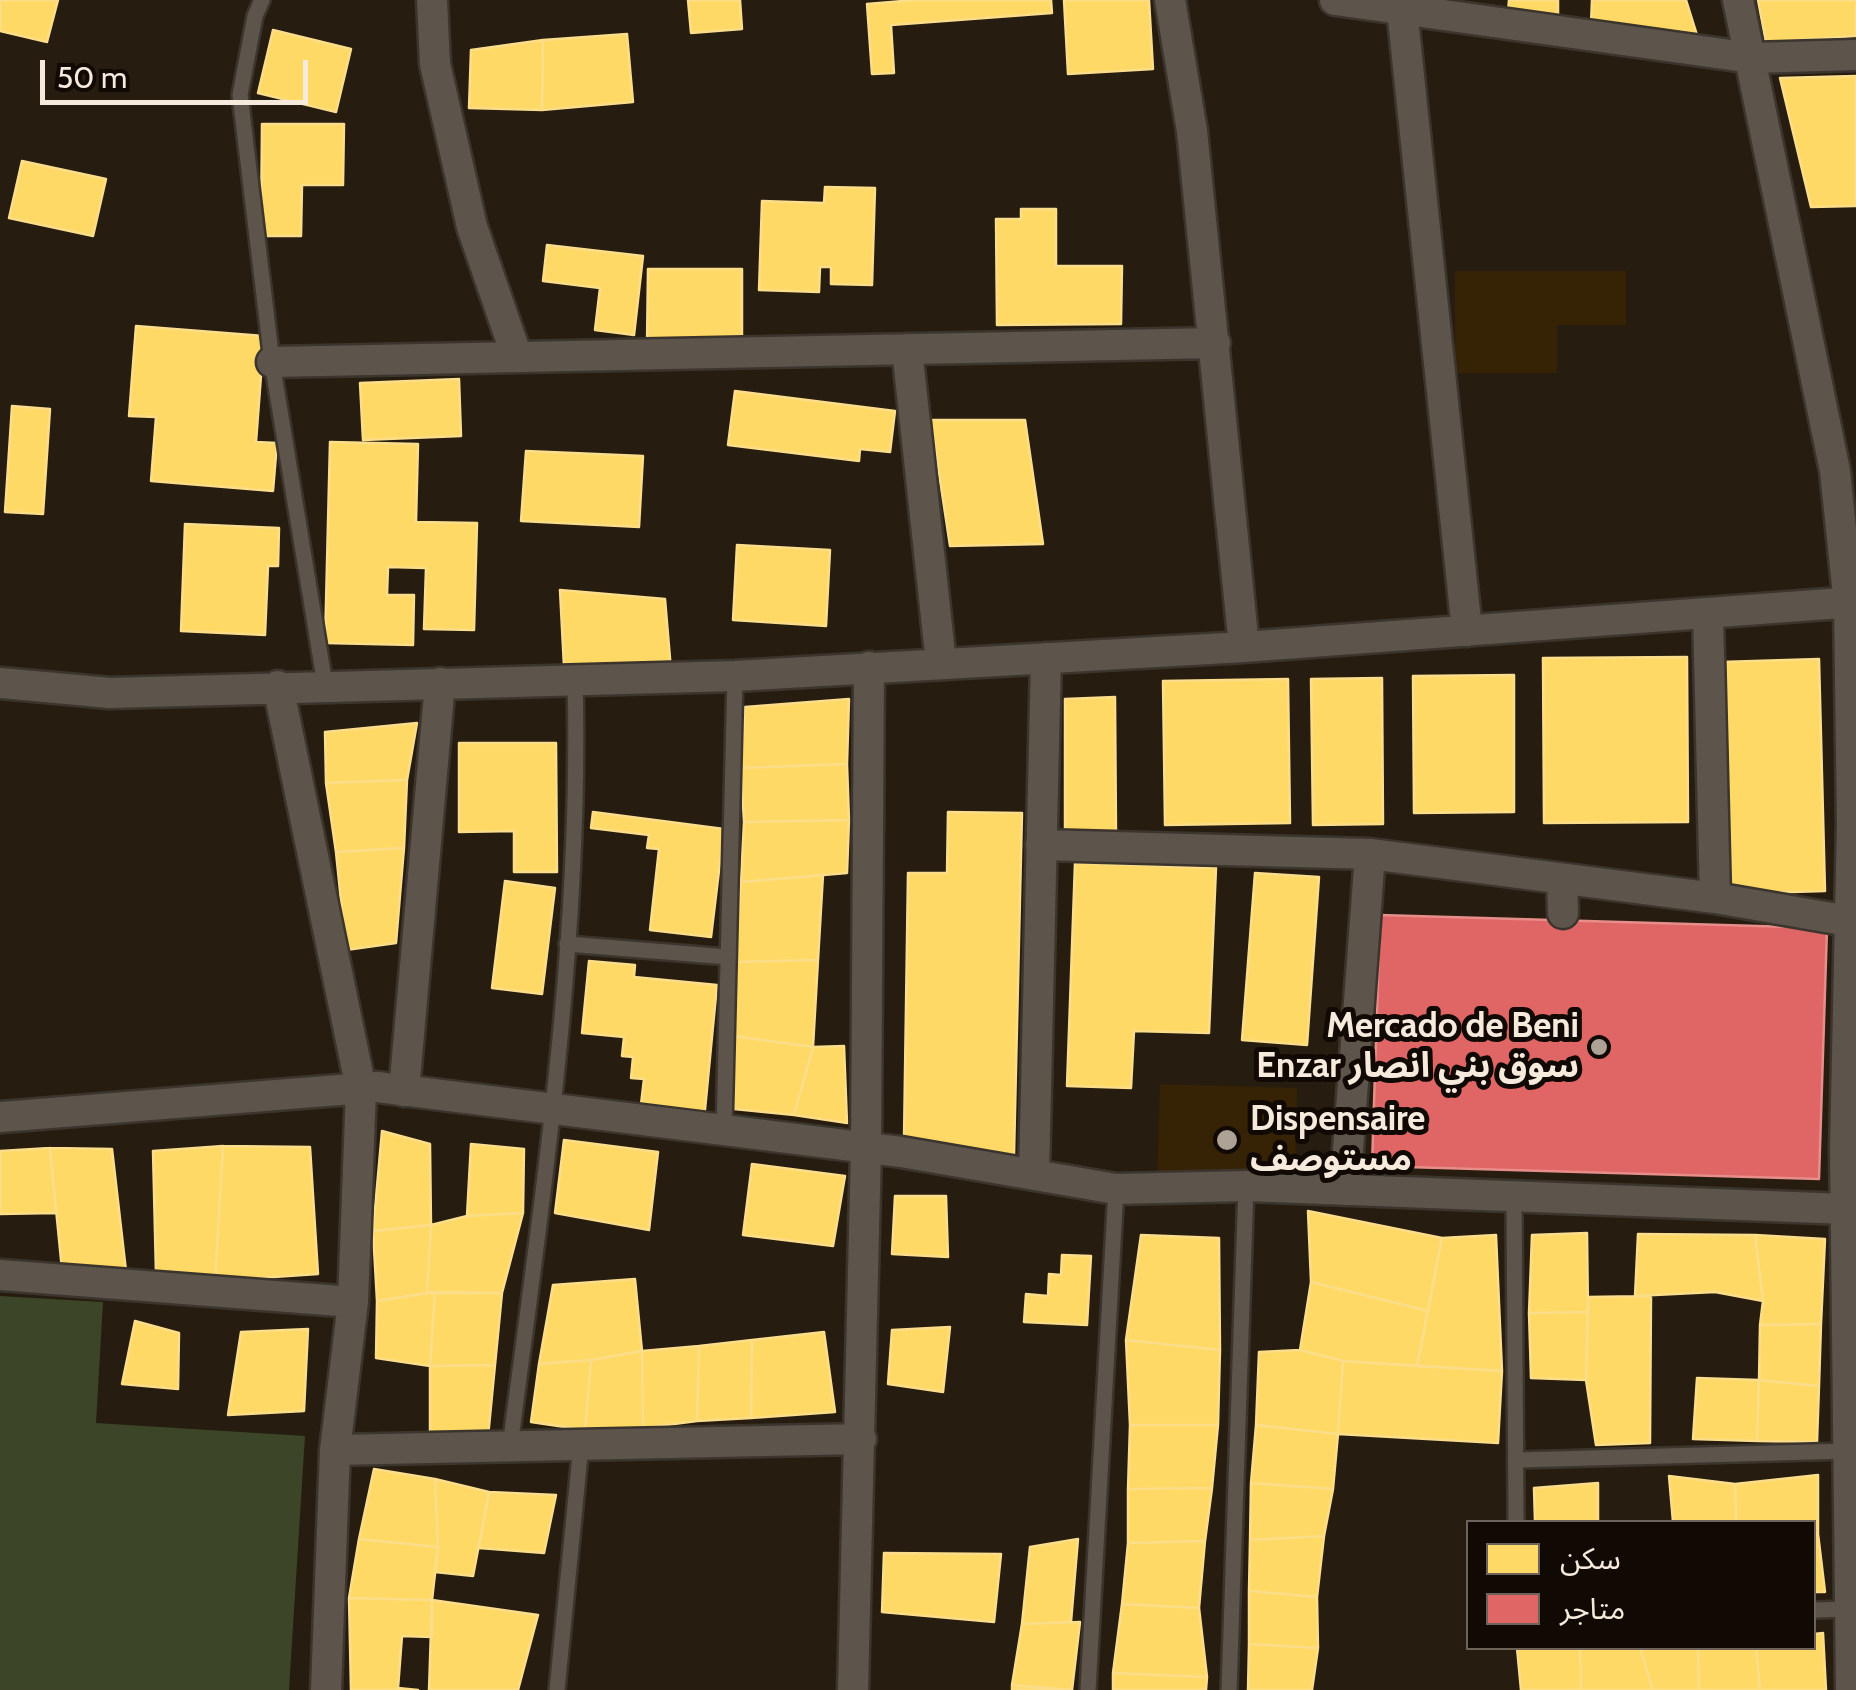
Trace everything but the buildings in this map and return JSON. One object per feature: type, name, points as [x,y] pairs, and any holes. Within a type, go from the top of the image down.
[{"type":"street","points":[[432,0],[434,64],[472,228],[517,357]]},
{"type":"street","points":[[1170,0],[1192,132],[1244,647]]},
{"type":"street","points":[[1335,0],[1752,58],[1856,55]]},
{"type":"street","points":[[1738,0],[1835,470],[1852,604],[1854,822],[1846,1209],[1852,1332],[1848,1451],[1853,1525],[1851,1690]]},
{"type":"street","points":[[1402,9],[1468,631]]},
{"type":"street","points":[[272,362],[1216,343]]},
{"type":"street","points":[[907,349],[941,663]]},
{"type":"street","points":[[0,683],[110,693],[735,676],[1244,647],[1852,604]]},
{"type":"street","points":[[1708,615],[1715,898]]},
{"type":"street","points":[[1034,1175],[1046,658]]},
{"type":"street","points":[[853,1690],[866,1148],[869,668]]},
{"type":"street","points":[[404,1091],[440,682]]},
{"type":"street","points":[[278,686],[361,1089],[353,1302],[335,1450],[326,1690]]},
{"type":"street","points":[[1041,845],[1370,854],[1715,898],[1849,921]]},
{"type":"street","points":[[1344,1190],[1370,854]]},
{"type":"street","points":[[1562,880],[1562,913]]},
{"type":"street","points":[[0,1117],[361,1089],[404,1091],[866,1148],[1116,1189],[1246,1186],[1846,1209]]},
{"type":"street","points":[[0,1275],[353,1302]]},
{"type":"street","points":[[335,1450],[861,1438]]},
{"type":"lane","points":[[262,0],[255,16],[240,95],[272,362],[325,685]]},
{"type":"lane","points":[[724,1130],[735,676]]},
{"type":"lane","points":[[510,1447],[553,1109],[567,944],[578,784],[575,679]]},
{"type":"lane","points":[[567,944],[728,957]]},
{"type":"lane","points":[[1230,1690],[1246,1186]]},
{"type":"lane","points":[[1088,1690],[1116,1189]]},
{"type":"lane","points":[[1514,1196],[1516,1520]]},
{"type":"lane","points":[[558,1690],[581,1445]]},
{"type":"lane","points":[[1517,1460],[1848,1451]]},
{"type":"lane","points":[[1816,1610],[1850,1609]]},
{"type":"shaded area","points":[[1455,271],[1626,271],[1626,325],[1557,325],[1557,373],[1455,373]]},
{"type":"shaded area","name":"Dispensaire مستوصف","points":[[1160,1084],[1297,1088],[1295,1176],[1157,1173]]},
{"type":"green space","points":[[0,1296],[103,1302],[96,1423],[305,1436],[289,1690],[0,1690]]},
{"type":"place","name":"Mercado de Beni Enzar سوق بني انصار","points":[[1599,1047]]},
{"type":"place","name":"Dispensaire مستوصف","points":[[1227,1140]]}]
